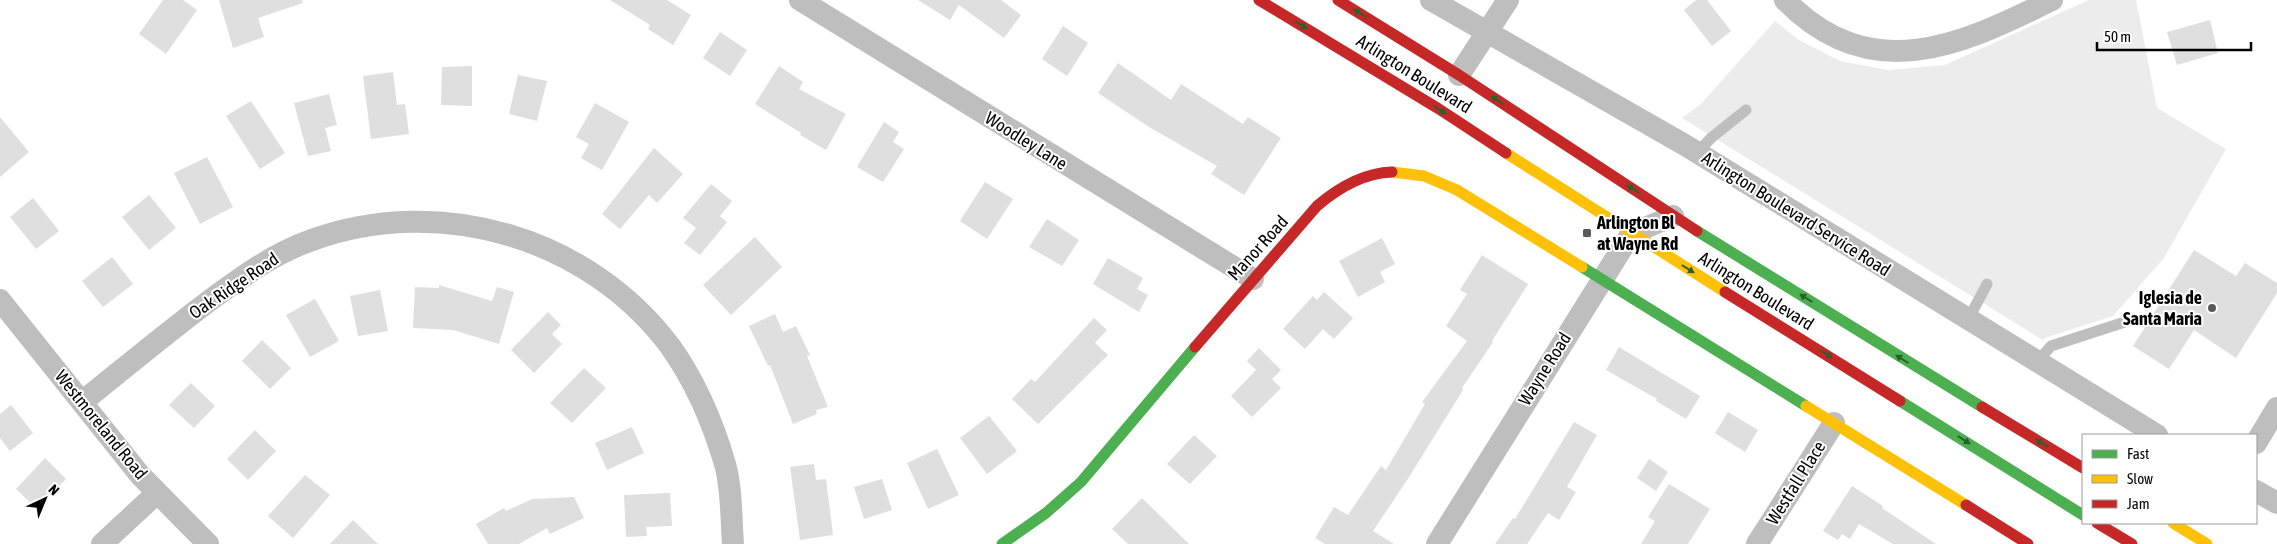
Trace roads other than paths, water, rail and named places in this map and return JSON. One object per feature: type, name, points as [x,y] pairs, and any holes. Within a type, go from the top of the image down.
[{"type":"main road","name":"Arlington Boulevard","points":[[1259,0],[1382,75],[1631,234],[2082,514]]},
{"type":"main road","name":"Arlington Boulevard","points":[[1338,0],[1455,80],[1927,374],[2082,467]]},
{"type":"main road","points":[[1382,75],[1418,85]]},
{"type":"main road","name":"Manor Road","points":[[1002,544],[1021,532],[1071,492],[1104,456],[1253,279],[1323,201],[1344,186],[1367,176],[1387,172],[1420,174],[1454,188],[1603,279]]},
{"type":"main road","points":[[1603,279],[2028,544]]},
{"type":"main road","points":[[2098,524],[2132,544]]},
{"type":"main road","points":[[2175,524],[2208,544]]},
{"type":"street","name":"Woodley Lane","points":[[800,0],[1253,279]]},
{"type":"street","name":"Arlington Boulevard Service Road","points":[[1431,0],[1697,153],[2155,434]]},
{"type":"street","points":[[1455,80],[1488,33],[1508,0]]},
{"type":"street","points":[[1785,0],[1814,27],[1862,47],[1885,52],[1928,49],[1963,40],[2052,0]]},
{"type":"street","points":[[1631,234],[1673,216]]},
{"type":"street","name":"Oak Ridge Road","points":[[82,402],[179,324],[251,270],[285,251],[312,240],[346,230],[386,223],[429,221],[497,231],[515,235],[576,262],[608,284],[641,313],[670,346],[690,377],[716,438],[725,466],[730,500],[733,544]]},
{"type":"street","name":"Wayne Road","points":[[1437,544],[1631,234]]},
{"type":"street","name":"Westmoreland Road","points":[[0,300],[157,493],[208,544]]},
{"type":"street","points":[[2257,441],[2277,408]]},
{"type":"street","name":"Westfall Place","points":[[1757,544],[1834,422]]},
{"type":"street","points":[[2257,492],[2277,503]]},
{"type":"street","points":[[102,544],[157,493]]},
{"type":"lane","points":[[1697,153],[1711,138],[1746,110]]},
{"type":"lane","points":[[1968,320],[1987,284]]},
{"type":"lane","points":[[2037,362],[2052,346],[2131,320]]},
{"type":"place","name":"Arlington Bl at Wayne Rd","points":[[1587,233]]},
{"type":"place","name":"Iglesia de Santa Maria","points":[[2212,308]]}]
